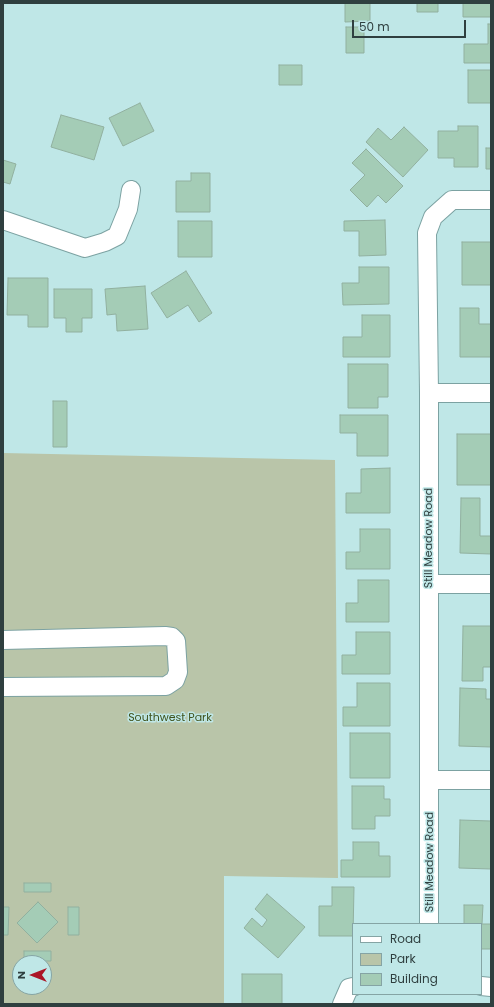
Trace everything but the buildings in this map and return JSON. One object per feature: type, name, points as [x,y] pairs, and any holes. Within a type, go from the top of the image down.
[{"type":"street","points":[[3,220],[85,248],[117,236],[128,209],[131,190]]},
{"type":"street","name":"Still Meadow Road","points":[[429,923],[430,584],[427,233],[433,217],[452,200],[491,200]]},
{"type":"street","points":[[429,393],[491,393]]},
{"type":"street","points":[[430,584],[491,584]]},
{"type":"street","points":[[3,640],[172,637],[176,641],[178,672],[175,680],[166,686],[3,687]]},
{"type":"street","points":[[430,780],[491,780]]},
{"type":"green space","name":"Southwest Park","points":[[3,453],[335,460],[338,878],[224,876],[224,1004],[3,1004]]}]
